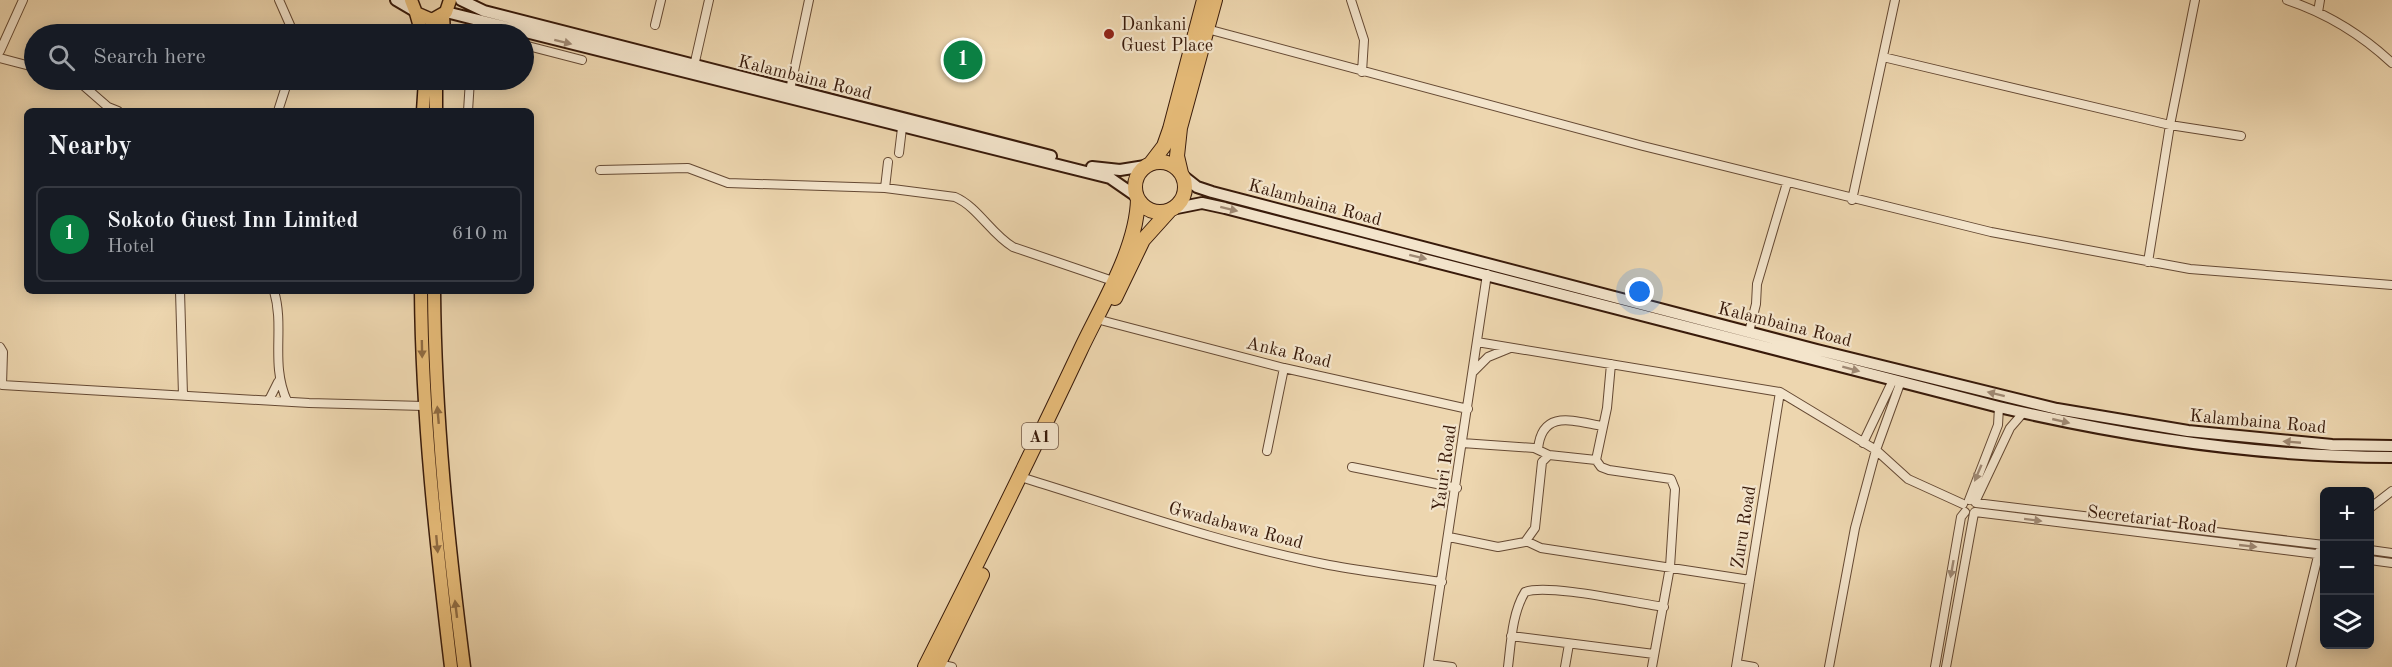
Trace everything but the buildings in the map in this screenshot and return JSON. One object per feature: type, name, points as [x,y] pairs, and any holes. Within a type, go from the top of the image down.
[{"type":"highway","points":[[1204,0],[1164,146],[1136,179],[1137,197],[1148,209],[1171,209],[1185,192],[1177,156],[1178,135],[1215,0]]},
{"type":"highway","points":[[1148,165],[1168,163],[1182,175]]},
{"type":"highway","name":"A1","points":[[938,666],[1135,230],[1137,197]]},
{"type":"highway","name":"A1","points":[[938,666],[1143,240],[1171,209]]},
{"type":"main road","points":[[396,0],[413,8],[426,19],[446,9],[493,24]]},
{"type":"main road","name":"Kalambaina Road","points":[[461,0],[484,11],[534,24]]},
{"type":"main road","points":[[413,8],[419,24]]},
{"type":"main road","points":[[445,24],[446,9]]},
{"type":"main road","name":"Kalambaina Road","points":[[534,24],[1097,168],[1130,170],[1148,165]]},
{"type":"main road","points":[[534,36],[1110,178],[1137,197]]},
{"type":"main road","points":[[423,108],[424,90]]},
{"type":"main road","points":[[436,90],[436,108]]},
{"type":"main road","name":"Kalambaina Road","points":[[1182,175],[1197,187],[1212,192],[1749,332],[2102,418],[2285,441],[2392,446]]},
{"type":"main road","points":[[1171,209],[1202,203],[1487,274],[1999,407],[2093,428],[2216,445],[2392,457]]},
{"type":"main road","points":[[421,294],[424,406],[451,667]]},
{"type":"main road","points":[[434,294],[435,377],[448,544],[464,667]]},
{"type":"street","points":[[0,51],[23,0]]},
{"type":"street","points":[[279,0],[290,24]]},
{"type":"street","points":[[655,25],[661,0]]},
{"type":"street","points":[[694,66],[709,0]]},
{"type":"street","points":[[790,90],[810,0]]},
{"type":"street","points":[[1351,0],[1364,40],[1362,72]]},
{"type":"street","points":[[1852,200],[1895,0]]},
{"type":"street","points":[[2148,262],[2170,125],[2195,0]]},
{"type":"street","points":[[2287,0],[2318,12],[2365,41],[2392,63]]},
{"type":"street","points":[[2318,12],[2320,0]]},
{"type":"street","points":[[1207,29],[1362,72],[1852,200],[1990,232],[2148,262],[2238,274],[2392,285]]},
{"type":"street","points":[[534,48],[582,60]]},
{"type":"street","points":[[1883,57],[2170,125],[2241,136]]},
{"type":"street","points":[[0,58],[24,64]]},
{"type":"street","points":[[88,90],[110,108]]},
{"type":"street","points":[[279,108],[285,90]]},
{"type":"street","points":[[468,108],[469,90]]},
{"type":"street","points":[[898,153],[902,128]]},
{"type":"street","points":[[885,188],[888,162]]},
{"type":"street","points":[[600,170],[688,168],[728,183],[885,188],[955,197],[964,201],[999,238],[1013,247],[1113,281]]},
{"type":"street","points":[[1749,332],[1756,304],[1757,284],[1787,183]]},
{"type":"street","name":"Yauri Road","points":[[1428,665],[1457,488],[1487,274]]},
{"type":"street","points":[[180,294],[183,395]]},
{"type":"street","points":[[274,294],[278,324],[278,382],[287,401]]},
{"type":"street","name":"Anka Road","points":[[1104,321],[1284,368],[1468,409]]},
{"type":"street","points":[[1477,342],[1780,392],[1876,450],[1908,479],[1971,506]]},
{"type":"street","points":[[0,347],[3,352],[1,385],[424,406]]},
{"type":"street","points":[[1473,373],[1488,357],[1511,347]]},
{"type":"street","points":[[1611,364],[1596,460],[1601,467],[1608,470],[1671,479],[1675,489],[1670,567],[1652,667]]},
{"type":"street","points":[[1267,451],[1284,368]]},
{"type":"street","points":[[1863,443],[1897,380]]},
{"type":"street","points":[[1829,667],[1855,528],[1897,380]]},
{"type":"street","points":[[269,400],[278,382]]},
{"type":"street","name":"Zuru Road","points":[[1737,665],[1780,392]]},
{"type":"street","points":[[1946,667],[1971,506],[1998,425],[1999,407]]},
{"type":"street","points":[[1935,667],[1961,517],[1979,497],[2010,428],[2023,412]]},
{"type":"street","points":[[1538,449],[1539,435],[1552,422],[1563,420],[1602,426]]},
{"type":"street","points":[[1462,443],[1538,449],[1549,454],[1596,460]]},
{"type":"street","points":[[1526,541],[1535,528],[1542,462],[1549,454]]},
{"type":"street","points":[[1352,467],[1457,488]]},
{"type":"street","name":"Gwadabawa Road","points":[[1027,479],[1184,529],[1272,552],[1329,565],[1442,582]]},
{"type":"street","points":[[2374,505],[2392,491]]},
{"type":"street","name":"Secretariat Road","points":[[1971,506],[2320,544]]},
{"type":"street","name":"Secretariat Road","points":[[1971,506],[2320,555]]},
{"type":"street","points":[[1449,537],[1498,547],[1526,541],[1541,548],[1750,580]]},
{"type":"street","points":[[2374,551],[2392,553]]},
{"type":"street","points":[[2374,561],[2392,563]]},
{"type":"street","points":[[2291,667],[2320,562]]},
{"type":"street","points":[[1508,667],[1511,636],[1522,597],[1530,590],[1558,591],[1664,607]]},
{"type":"street","points":[[1942,626],[1953,628]]},
{"type":"street","points":[[1511,636],[1654,654]]},
{"type":"street","points":[[1565,667],[1569,644]]},
{"type":"street","points":[[1428,665],[1452,667]]},
{"type":"street","points":[[1737,665],[1754,667]]},
{"type":"place","name":"Dankani Guest Place","points":[[1109,34]]},
{"type":"place","name":"Sokoto Guest Inn Limited","points":[[963,60]]}]
